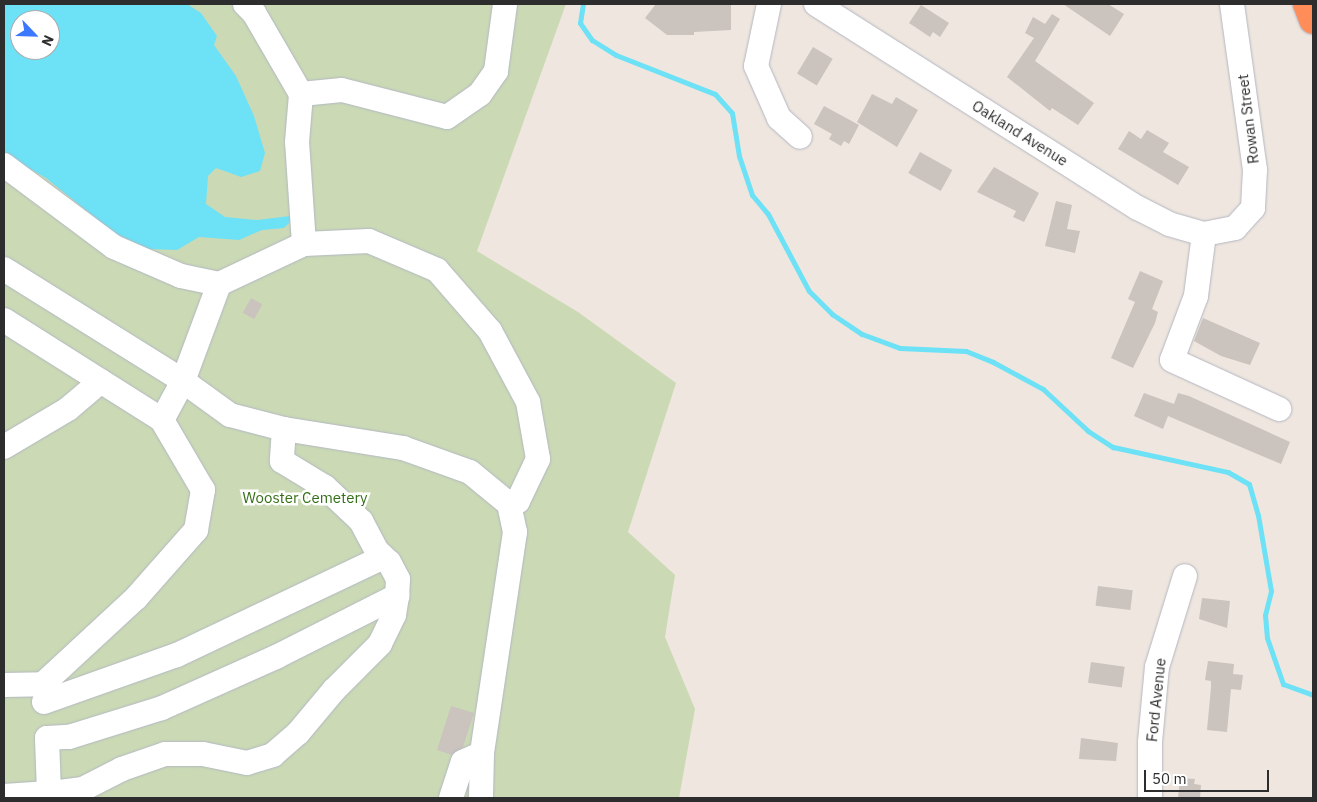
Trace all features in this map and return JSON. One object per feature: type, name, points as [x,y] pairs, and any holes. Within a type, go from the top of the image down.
[{"type":"highway","points":[[1307,4],[1313,20]]},
{"type":"street","points":[[245,4],[254,13],[300,94],[297,142],[304,244]]},
{"type":"street","points":[[300,94],[342,90],[447,117],[480,94],[496,71],[505,4]]},
{"type":"street","points":[[769,4],[756,66],[779,118],[800,137]]},
{"type":"street","name":"Oakland Avenue","points":[[816,4],[1138,208],[1170,224],[1204,234],[1234,228]]},
{"type":"street","name":"Rowan Street","points":[[1232,4],[1254,170],[1253,208],[1234,228]]},
{"type":"street","points":[[4,165],[114,248],[181,276],[219,284],[304,244],[369,241],[438,270],[490,331],[528,402],[538,459],[518,501],[509,504]]},
{"type":"street","points":[[1204,234],[1196,296],[1172,360],[1279,409]]},
{"type":"street","points":[[4,270],[183,381],[230,415],[284,429],[403,448],[470,472],[509,504],[515,532],[482,753],[481,798]]},
{"type":"street","points":[[162,420],[183,381],[219,284]]},
{"type":"street","points":[[4,320],[162,420],[203,490],[196,530],[136,598],[44,693],[49,793]]},
{"type":"street","points":[[4,447],[68,409],[101,381]]},
{"type":"street","points":[[4,796],[83,789],[122,769],[165,754],[203,754],[248,763],[273,755],[298,733],[334,690],[380,644],[394,615],[398,579],[361,521],[325,488],[282,461],[284,429]]},
{"type":"street","points":[[4,685],[44,693],[177,655],[383,557]]},
{"type":"street","name":"Ford Avenue","points":[[1150,798],[1150,742],[1157,667],[1185,576]]},
{"type":"street","points":[[47,738],[69,737],[162,708],[276,657],[397,596]]},
{"type":"street","points":[[451,798],[463,762],[482,753]]},
{"type":"green space","name":"Wooster Cemetery","points":[[4,4],[566,4],[477,251],[578,312],[676,383],[628,532],[675,575],[665,637],[695,709],[679,798],[4,798]]},
{"type":"water","points":[[4,4],[187,4],[201,13],[217,36],[214,45],[236,76],[254,116],[265,153],[260,171],[241,177],[216,168],[208,176],[206,204],[225,217],[257,220],[290,216],[290,222],[284,228],[262,230],[239,240],[199,237],[177,250],[149,249],[114,233],[46,178],[4,154]]},
{"type":"building","points":[[656,4],[731,4],[731,30],[694,32],[694,35],[667,35],[645,18]]},
{"type":"building","points":[[1063,4],[1108,4],[1124,14],[1110,36]]},
{"type":"building","points":[[921,5],[949,23],[940,37],[933,32],[930,37],[909,23]]},
{"type":"building","points":[[1052,14],[1060,19],[1035,61],[1094,103],[1078,125],[1052,108],[1050,111],[1007,77],[1034,38],[1025,33],[1033,17],[1045,24]]},
{"type":"building","points":[[813,47],[833,59],[817,85],[797,74]]},
{"type":"building","points":[[872,94],[892,104],[896,97],[918,110],[897,147],[857,122]]},
{"type":"building","points":[[824,106],[859,125],[849,144],[844,141],[841,146],[829,139],[832,134],[814,124]]},
{"type":"building","points":[[1147,130],[1169,143],[1163,152],[1189,167],[1178,185],[1118,149],[1129,131],[1141,139]]},
{"type":"building","points":[[920,152],[952,170],[941,191],[908,173]]},
{"type":"building","points":[[994,167],[1039,193],[1024,222],[1013,217],[1016,211],[977,192]]},
{"type":"building","points":[[1056,201],[1072,205],[1067,229],[1080,231],[1075,253],[1045,246]]},
{"type":"building","points":[[1140,271],[1163,281],[1152,309],[1158,312],[1155,323],[1133,368],[1111,358],[1135,302],[1128,299]]},
{"type":"building","points":[[251,298],[262,304],[254,319],[243,313]]},
{"type":"building","points":[[1203,318],[1260,343],[1250,365],[1221,356],[1194,341]]},
{"type":"building","points":[[1144,393],[1174,404],[1178,393],[1189,396],[1290,442],[1281,464],[1168,416],[1163,429],[1134,416]]},
{"type":"building","points":[[1098,586],[1133,590],[1130,610],[1096,606]]},
{"type":"building","points":[[1202,598],[1230,601],[1227,628],[1199,619]]},
{"type":"building","points":[[1208,661],[1234,664],[1233,674],[1243,675],[1241,690],[1231,689],[1227,732],[1207,730],[1211,687],[1211,681],[1205,680]]},
{"type":"building","points":[[1091,662],[1125,667],[1122,688],[1088,683]]},
{"type":"building","points":[[451,706],[474,713],[463,747],[452,755],[437,750]]},
{"type":"building","points":[[1081,738],[1118,743],[1116,761],[1079,759]]},
{"type":"building","points":[[1180,778],[1195,779],[1194,784],[1201,785],[1200,798],[1178,798]]},
{"type":"waterway","points":[[583,4],[580,23],[592,40],[616,55],[715,94],[732,113],[739,156],[752,195],[768,214],[809,291],[832,314],[862,334],[900,348],[966,351],[993,362],[1043,389],[1088,431],[1113,447],[1228,472],[1249,484],[1258,515],[1271,591],[1265,615],[1267,638],[1283,684],[1313,695]]}]
